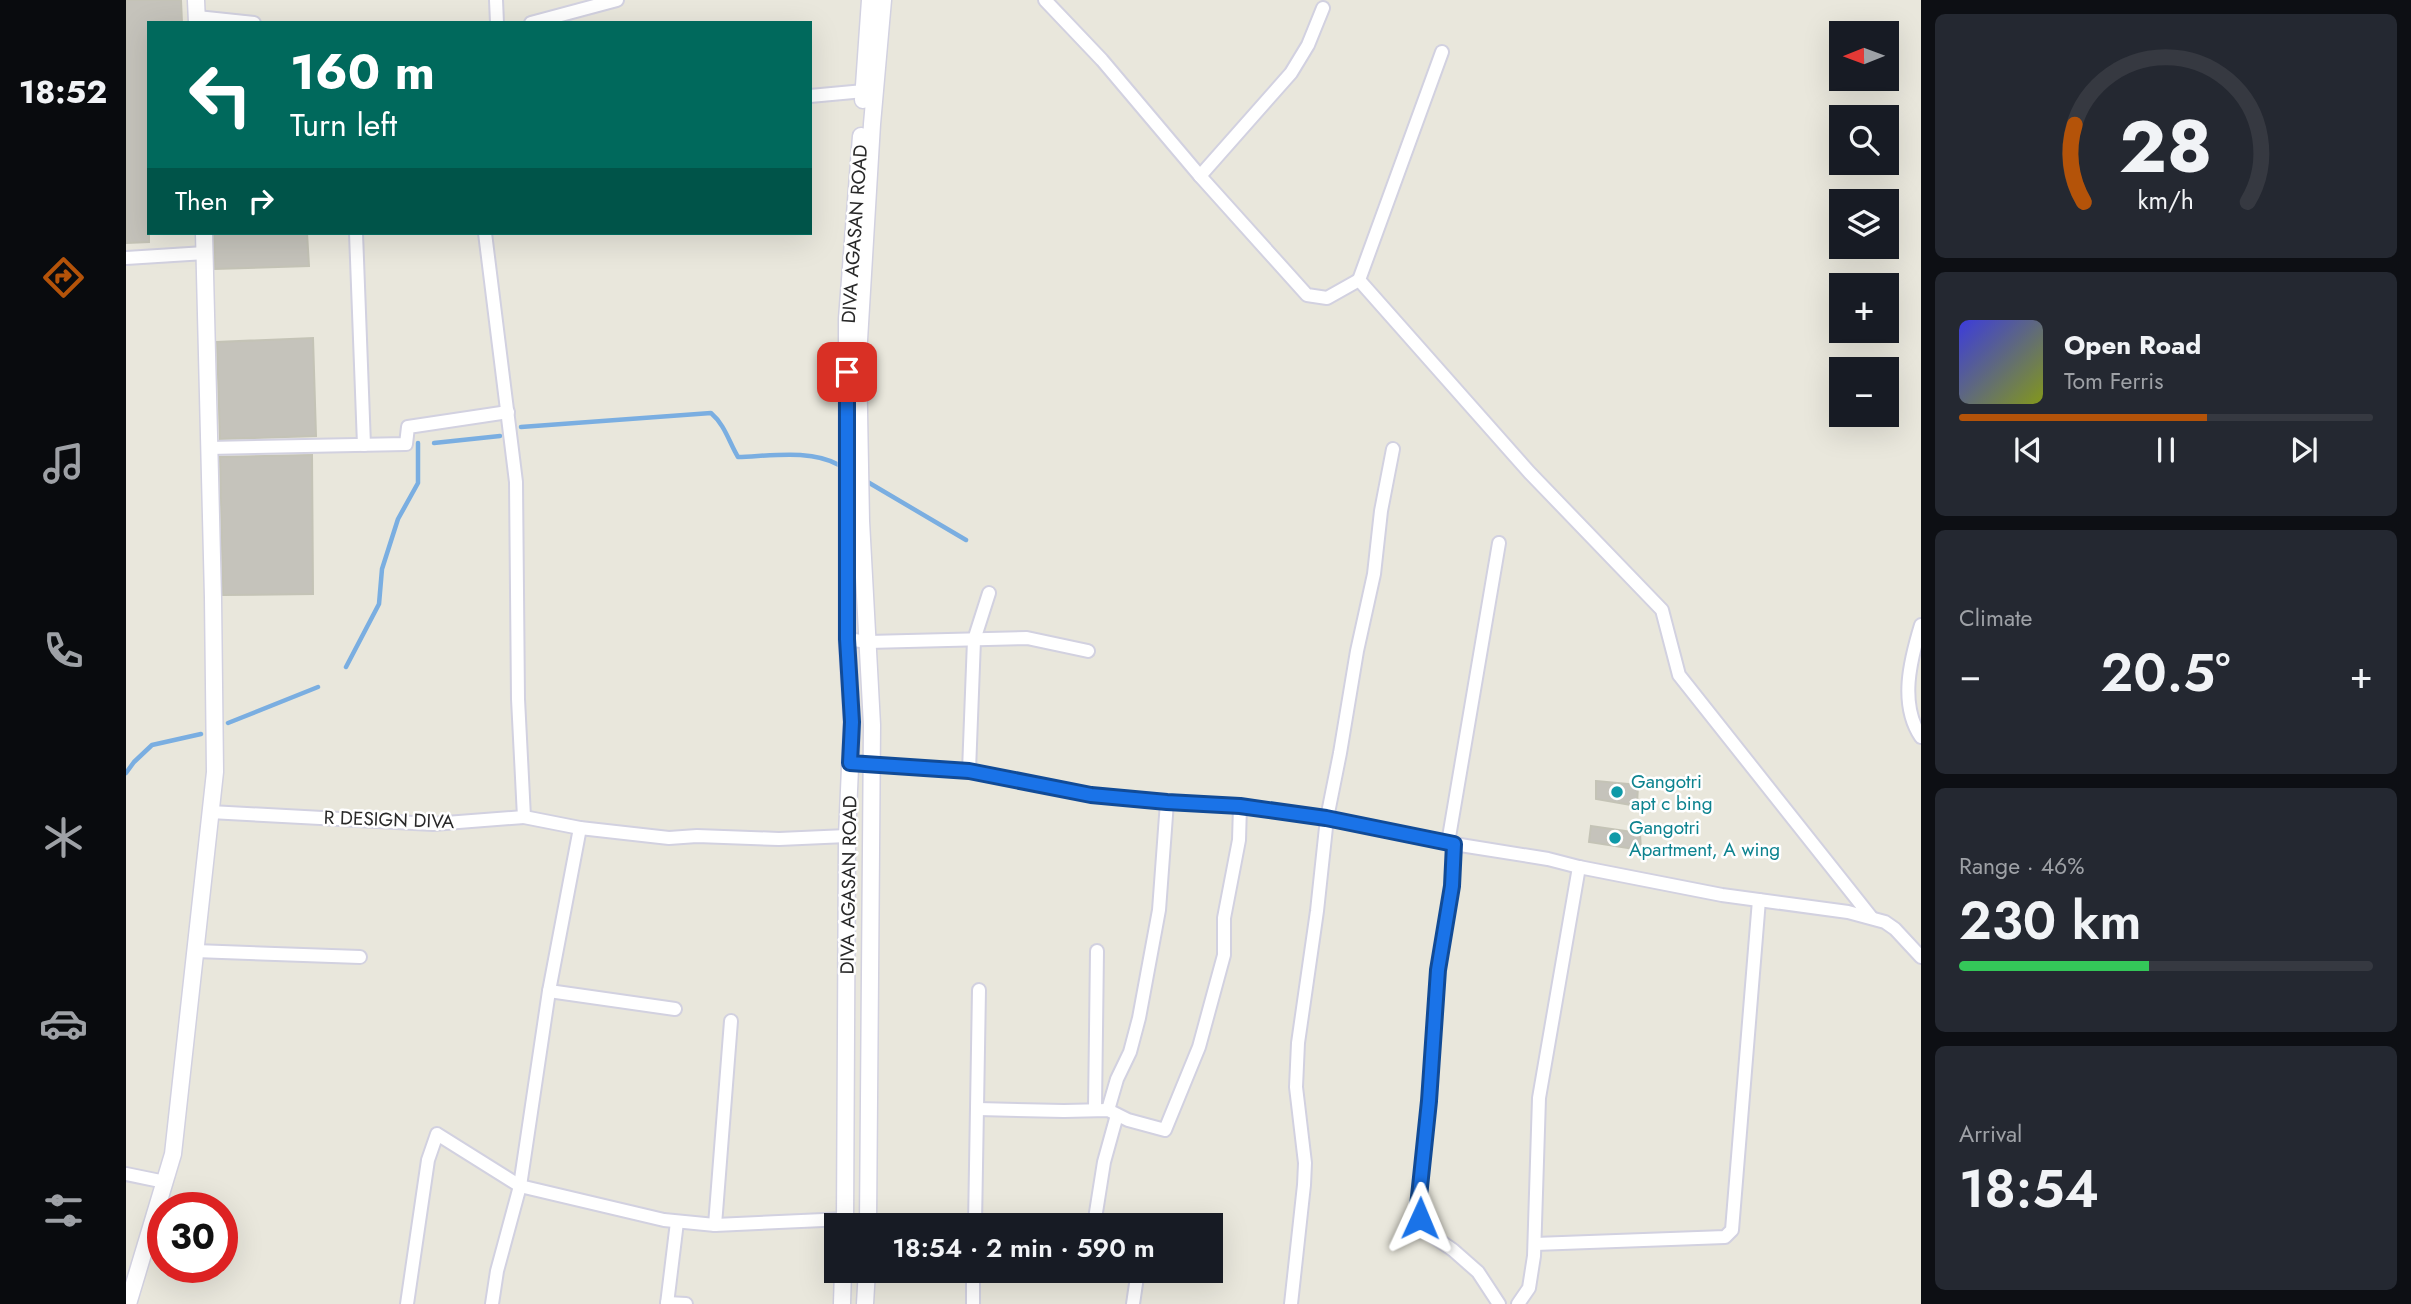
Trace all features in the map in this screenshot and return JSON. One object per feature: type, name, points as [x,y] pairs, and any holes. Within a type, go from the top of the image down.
[{"type":"street","points":[[197,0],[197,20],[216,21]]},
{"type":"street","points":[[496,0],[497,21]]},
{"type":"street","points":[[538,21],[617,0]]},
{"type":"street","name":"DIVA AGASAN ROAD","points":[[845,1213],[847,836],[852,722],[847,639],[847,319],[870,0]]},
{"type":"street","points":[[867,1213],[872,765],[860,521],[858,357],[872,124],[883,0]]},
{"type":"street","points":[[1045,0],[1102,60],[1200,176],[1307,295],[1327,298],[1359,280],[1442,52]]},
{"type":"street","points":[[1200,176],[1292,73],[1308,45],[1323,8]]},
{"type":"street","points":[[812,96],[864,91]]},
{"type":"street","points":[[128,1304],[173,1154],[215,772],[204,235]]},
{"type":"street","points":[[356,235],[364,445]]},
{"type":"street","points":[[485,235],[516,482],[518,699],[524,817]]},
{"type":"street","points":[[126,258],[205,253]]},
{"type":"street","points":[[1359,280],[1529,472],[1662,610],[1679,675],[1871,917]]},
{"type":"street","points":[[209,448],[406,444],[408,427],[508,412]]},
{"type":"street","points":[[1291,1304],[1305,1163],[1296,1087],[1298,1043],[1317,911],[1326,818],[1374,574],[1381,511],[1393,449]]},
{"type":"street","points":[[1499,543],[1451,843],[1452,886],[1438,970],[1418,1206],[1424,1230],[1478,1272],[1499,1304]]},
{"type":"street","points":[[969,771],[974,640],[989,593]]},
{"type":"street","points":[[1921,625],[1908,686],[1913,725],[1921,737]]},
{"type":"street","points":[[847,639],[868,642],[1027,638],[1088,651]]},
{"type":"street","points":[[850,763],[969,771],[1091,795],[1240,806],[1326,818],[1548,859],[1722,895],[1871,917],[1895,929],[1921,957]]},
{"type":"street","points":[[1107,1111],[1117,1079],[1130,1052],[1150,964],[1159,910],[1167,802]]},
{"type":"street","points":[[978,1109],[1107,1111],[1164,1130],[1199,1047],[1224,955],[1224,918],[1238,840],[1240,806]]},
{"type":"street","name":"R DESIGN DIVA","points":[[210,812],[433,824],[524,817],[580,828],[585,826],[669,838],[847,836]]},
{"type":"street","points":[[492,1304],[497,1271],[520,1186],[549,991],[580,828]]},
{"type":"street","points":[[1518,1304],[1529,1288],[1535,1244],[1539,1098],[1579,867]]},
{"type":"street","points":[[1535,1244],[1724,1237],[1732,1230],[1759,900]]},
{"type":"street","points":[[195,951],[360,957]]},
{"type":"street","points":[[1096,1213],[1104,1162],[1107,1111],[1097,951]]},
{"type":"street","points":[[975,1213],[979,990]]},
{"type":"street","points":[[549,991],[675,1009]]},
{"type":"street","points":[[715,1225],[731,1021]]},
{"type":"street","points":[[407,1304],[428,1160],[438,1134],[520,1186],[677,1222],[715,1225],[824,1222]]},
{"type":"street","points":[[126,1174],[165,1182]]},
{"type":"street","points":[[677,1222],[667,1303],[686,1304]]},
{"type":"street","points":[[842,1304],[843,1283]]},
{"type":"street","points":[[865,1304],[866,1283]]},
{"type":"street","points":[[973,1283],[973,1304]]},
{"type":"street","points":[[1133,1304],[1136,1283]]},
{"type":"building","points":[[126,0],[181,0],[182,21],[147,21],[149,242],[126,243]]},
{"type":"building","points":[[214,235],[307,235],[309,266],[215,269]]},
{"type":"building","points":[[313,338],[316,436],[220,439],[217,342]]},
{"type":"building","points":[[312,455],[313,594],[223,595],[220,457]]},
{"type":"building","name":"Gangotri apt c bing","points":[[1596,781],[1638,785],[1637,806],[1596,799]]},
{"type":"building","name":"Gangotri Apartment, A wing","points":[[1591,826],[1640,833],[1641,850],[1589,842]]},
{"type":"waterway","points":[[521,427],[711,413],[723,428],[738,457],[803,455],[839,465]]},
{"type":"waterway","points":[[434,443],[500,436]]},
{"type":"waterway","points":[[346,667],[379,604],[382,569],[398,519],[418,483],[418,443]]},
{"type":"waterway","points":[[866,481],[966,540]]},
{"type":"waterway","points":[[228,723],[318,687]]},
{"type":"waterway","points":[[126,773],[152,745],[201,734]]},
{"type":"place","name":"Gangotri apt c bing","points":[[1617,792]]},
{"type":"place","name":"Gangotri Apartment, A wing","points":[[1615,838]]},
{"type":"route","points":[[847,372],[847,639],[852,722],[850,763],[969,771],[1091,795],[1240,806],[1326,818],[1454,844],[1452,886],[1438,970],[1418,1206],[1420,1218]]}]
